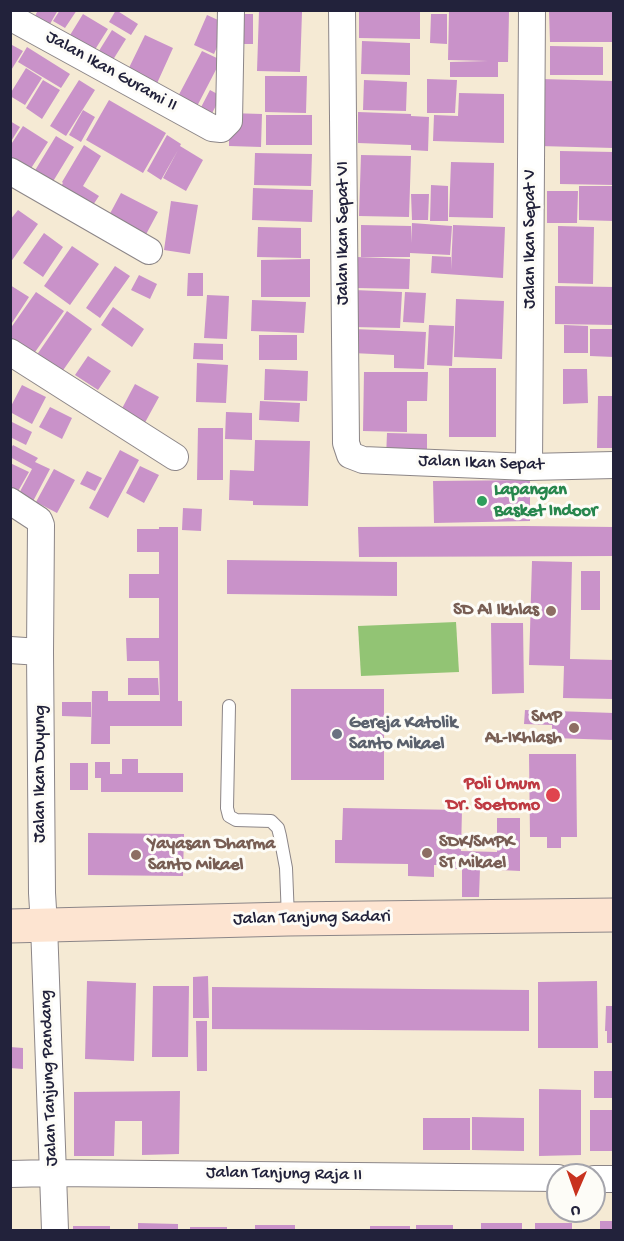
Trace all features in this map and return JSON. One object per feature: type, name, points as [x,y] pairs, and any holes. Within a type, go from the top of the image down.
[{"type":"street","name":"Jalan Ikan Gurami II","points":[[10,17],[212,128],[221,129],[228,122],[231,10]]},
{"type":"street","name":"Jalan Ikan Sepat VI","points":[[342,10],[346,443],[350,455]]},
{"type":"street","name":"Jalan Ikan Sepat V","points":[[529,467],[532,10]]},
{"type":"street","points":[[10,171],[149,250]]},
{"type":"street","points":[[11,352],[175,457]]},
{"type":"street","name":"Jalan Ikan Sepat","points":[[350,455],[363,460],[529,467],[614,465]]},
{"type":"street","name":"Jalan Ikan Duyung","points":[[10,501],[39,520],[41,525],[40,651],[44,926]]},
{"type":"street","points":[[10,650],[40,651]]},
{"type":"street","name":"Jalan Tanjung Sadari","points":[[10,926],[288,919],[614,915]]},
{"type":"street","name":"Jalan Tanjung Pandang","points":[[44,926],[55,1230]]},
{"type":"street","name":"Jalan Tanjung Raja II","points":[[10,1174],[546,1178]]},
{"type":"lane","points":[[229,706],[227,808],[229,816],[236,820],[271,821],[278,828],[286,868],[288,919]]},
{"type":"green space","points":[[456,622],[459,672],[361,676],[358,626]]},
{"type":"building","points":[[38,10],[58,10],[50,24],[35,16]]},
{"type":"building","points":[[60,10],[77,10],[65,28],[53,21]]},
{"type":"building","points":[[116,10],[138,24],[131,35],[109,22]]},
{"type":"building","points":[[359,10],[420,10],[420,39],[359,38]]},
{"type":"building","points":[[549,10],[614,10],[614,42],[550,42]]},
{"type":"building","points":[[259,11],[302,12],[300,72],[257,71]]},
{"type":"building","points":[[449,11],[509,12],[508,62],[498,62],[498,77],[450,77],[450,62],[488,61],[448,60]]},
{"type":"building","points":[[83,14],[108,29],[91,56],[67,40]]},
{"type":"building","points":[[235,14],[253,14],[253,44],[235,44]]},
{"type":"building","points":[[431,14],[447,14],[447,44],[430,43]]},
{"type":"building","points":[[207,15],[227,24],[214,54],[194,45]]},
{"type":"building","points":[[112,30],[126,39],[111,63],[97,54]]},
{"type":"building","points":[[145,35],[173,48],[154,90],[125,76]]},
{"type":"building","points":[[362,41],[410,43],[410,75],[361,74]]},
{"type":"building","points":[[12,45],[23,51],[10,72],[10,48]]},
{"type":"building","points":[[550,46],[603,47],[603,75],[550,75]]},
{"type":"building","points":[[27,47],[70,74],[61,88],[18,62]]},
{"type":"building","points":[[202,51],[221,60],[193,114],[174,104]]},
{"type":"building","points":[[26,68],[42,78],[25,105],[10,94]]},
{"type":"building","points":[[265,76],[307,76],[306,113],[265,112]]},
{"type":"building","points":[[427,79],[457,80],[455,113],[427,113]]},
{"type":"building","points":[[541,79],[614,81],[614,148],[539,146]]},
{"type":"building","points":[[43,80],[60,90],[42,119],[26,108]]},
{"type":"building","points":[[79,80],[95,90],[66,136],[50,126]]},
{"type":"building","points":[[364,80],[407,82],[406,111],[363,110]]},
{"type":"building","points":[[210,90],[221,96],[208,121],[197,115]]},
{"type":"building","points":[[459,93],[504,94],[504,143],[433,141],[434,115],[458,116]]},
{"type":"building","points":[[109,100],[166,133],[143,173],[86,140]]},
{"type":"building","points":[[83,110],[95,117],[81,142],[69,135]]},
{"type":"building","points":[[358,112],[429,117],[428,151],[411,150],[411,145],[358,143]]},
{"type":"building","points":[[229,113],[262,114],[261,147],[229,146]]},
{"type":"building","points":[[266,115],[312,115],[312,145],[266,145]]},
{"type":"building","points":[[10,121],[20,127],[10,143]]},
{"type":"building","points":[[23,126],[48,142],[28,173],[10,163],[10,146]]},
{"type":"building","points":[[167,135],[203,160],[186,191],[163,178],[178,150],[161,180],[147,171]]},
{"type":"building","points":[[56,136],[74,147],[49,188],[31,177]]},
{"type":"building","points":[[84,145],[101,156],[83,186],[99,196],[91,208],[59,189]]},
{"type":"building","points":[[560,151],[614,152],[614,185],[560,184]]},
{"type":"building","points":[[255,153],[312,154],[311,186],[254,185]]},
{"type":"building","points":[[361,155],[411,156],[409,217],[359,216]]},
{"type":"building","points":[[451,162],[494,163],[493,218],[449,217]]},
{"type":"building","points":[[431,185],[448,186],[448,221],[430,221]]},
{"type":"building","points":[[579,186],[614,186],[614,221],[579,220]]},
{"type":"building","points":[[253,188],[313,190],[312,222],[252,220]]},
{"type":"building","points":[[547,191],[578,191],[577,223],[547,223]]},
{"type":"building","points":[[121,193],[158,212],[143,240],[106,221]]},
{"type":"building","points":[[411,194],[429,194],[428,220],[412,220]]},
{"type":"building","points":[[171,201],[198,205],[190,254],[164,250]]},
{"type":"building","points":[[18,210],[38,224],[10,263],[10,220]]},
{"type":"building","points":[[412,223],[452,226],[450,255],[410,253],[410,257],[361,257],[361,225],[411,226],[411,243]]},
{"type":"building","points":[[453,225],[505,227],[503,278],[431,273],[432,256],[451,257],[451,270]]},
{"type":"building","points":[[558,226],[594,227],[593,284],[558,283]]},
{"type":"building","points":[[258,227],[301,228],[301,258],[257,257]]},
{"type":"building","points":[[44,233],[63,247],[43,277],[23,263]]},
{"type":"building","points":[[72,246],[99,264],[70,305],[44,286]]},
{"type":"building","points":[[357,257],[410,259],[409,289],[356,288]]},
{"type":"building","points":[[310,259],[310,297],[261,297],[261,260]]},
{"type":"building","points":[[115,266],[130,276],[100,318],[86,308]]},
{"type":"building","points":[[188,273],[203,273],[203,296],[187,296]]},
{"type":"building","points":[[139,275],[157,284],[150,299],[131,290]]},
{"type":"building","points":[[10,285],[29,297],[10,326]]},
{"type":"building","points":[[555,286],[614,287],[614,325],[555,324]]},
{"type":"building","points":[[354,290],[402,292],[400,328],[353,327]]},
{"type":"building","points":[[36,292],[64,311],[28,362],[10,350],[10,329]]},
{"type":"building","points":[[405,292],[426,293],[424,323],[403,322]]},
{"type":"building","points":[[207,295],[229,296],[227,339],[204,338]]},
{"type":"building","points":[[456,299],[504,301],[502,359],[454,357]]},
{"type":"building","points":[[252,300],[306,302],[304,333],[251,331]]},
{"type":"building","points":[[113,307],[144,329],[132,347],[101,325]]},
{"type":"building","points":[[67,311],[92,329],[59,376],[34,359]]},
{"type":"building","points":[[429,325],[454,326],[452,366],[427,365]]},
{"type":"building","points":[[564,325],[588,326],[588,353],[564,353]]},
{"type":"building","points":[[353,329],[426,332],[424,369],[394,368],[394,355],[352,353]]},
{"type":"building","points":[[590,329],[614,329],[614,357],[590,356]]},
{"type":"building","points":[[259,335],[297,335],[297,360],[259,360]]},
{"type":"building","points":[[194,343],[223,344],[223,360],[193,359]]},
{"type":"building","points":[[88,356],[111,371],[98,390],[75,375]]},
{"type":"building","points":[[197,363],[228,365],[226,403],[196,402]]},
{"type":"building","points":[[449,368],[496,368],[496,437],[449,437]]},
{"type":"building","points":[[265,369],[308,371],[307,401],[264,400]]},
{"type":"building","points":[[563,369],[587,369],[588,403],[563,404]]},
{"type":"building","points":[[364,372],[428,372],[427,401],[407,401],[407,432],[363,431]]},
{"type":"building","points":[[135,384],[159,397],[142,428],[118,416]]},
{"type":"building","points":[[22,385],[46,397],[32,424],[10,412]]},
{"type":"building","points":[[598,396],[614,396],[614,448],[597,448]]},
{"type":"building","points":[[260,401],[300,403],[299,422],[259,420]]},
{"type":"building","points":[[50,407],[72,418],[62,439],[39,427]]},
{"type":"building","points":[[226,412],[252,413],[252,440],[225,439]]},
{"type":"building","points":[[10,421],[32,432],[26,445],[10,437]]},
{"type":"building","points":[[198,428],[223,428],[223,480],[197,480]]},
{"type":"building","points":[[387,433],[427,434],[427,459],[386,458]]},
{"type":"building","points":[[255,440],[310,441],[308,506],[253,505],[253,501],[229,500],[230,470],[254,471]]},
{"type":"building","points":[[13,445],[38,458],[35,462],[50,469],[30,507],[16,499],[32,469],[10,457]]},
{"type":"building","points":[[120,450],[139,460],[108,518],[89,508]]},
{"type":"building","points":[[10,463],[29,472],[17,493],[10,489]]},
{"type":"building","points":[[140,466],[159,475],[144,503],[126,493]]},
{"type":"building","points":[[54,469],[75,480],[57,513],[36,502]]},
{"type":"building","points":[[87,471],[102,478],[95,491],[80,484]]},
{"type":"building","name":"Lapangan Basket Indoor","points":[[530,480],[530,521],[434,523],[433,481]]},
{"type":"building","points":[[183,508],[202,509],[201,531],[182,530]]},
{"type":"building","points":[[159,527],[178,527],[178,701],[182,701],[182,726],[110,726],[110,744],[91,744],[92,691],[108,691],[108,701],[160,701],[159,661],[127,661],[126,638],[159,638],[159,598],[129,598],[129,574],[159,574],[159,552],[137,552],[137,529],[159,529]]},
{"type":"building","points":[[358,527],[614,527],[614,556],[359,557]]},
{"type":"building","points":[[227,560],[397,562],[397,596],[227,594]]},
{"type":"building","name":"SD Al Ikhlas","points":[[532,561],[572,562],[570,659],[614,660],[614,699],[563,698],[564,666],[529,665]]},
{"type":"building","points":[[581,571],[600,571],[600,610],[581,610]]},
{"type":"building","points":[[491,623],[523,623],[524,693],[492,694]]},
{"type":"building","points":[[128,678],[158,678],[159,695],[128,695]]},
{"type":"building","name":"Gereja Katolik Santo Mikael","points":[[291,689],[384,689],[384,780],[291,780]]},
{"type":"building","points":[[62,702],[91,702],[91,717],[62,716]]},
{"type":"building","name":"SMP AL-IKhlash","points":[[525,710],[614,713],[614,740],[553,738],[552,725],[524,724]]},
{"type":"building","name":"Poli Umum Dr. Soetomo","points":[[529,754],[576,754],[577,837],[561,837],[561,848],[547,848],[547,837],[530,837]]},
{"type":"building","points":[[122,759],[138,759],[138,773],[183,773],[183,792],[101,792],[101,778],[95,778],[95,762],[110,762],[110,774],[122,774]]},
{"type":"building","points":[[70,763],[88,763],[88,790],[70,790]]},
{"type":"building","name":"SDK/SMPK ST Mikael","points":[[343,808],[462,810],[461,851],[497,852],[497,818],[520,818],[520,871],[480,869],[479,897],[462,897],[462,869],[451,869],[451,855],[447,855],[447,865],[434,865],[434,877],[408,876],[408,864],[335,863],[335,840],[342,840]]},
{"type":"building","name":"Yayasan Dharma Santo Mikael","points":[[88,833],[184,834],[183,876],[88,875]]},
{"type":"building","points":[[208,976],[209,1018],[193,1018],[193,977]]},
{"type":"building","points":[[87,981],[136,983],[134,1061],[85,1059]]},
{"type":"building","points":[[597,981],[598,1048],[538,1048],[538,982]]},
{"type":"building","points":[[153,986],[189,986],[188,1057],[152,1057]]},
{"type":"building","points":[[212,987],[529,990],[529,1031],[212,1029]]},
{"type":"building","points":[[606,1006],[614,1006],[614,1043],[607,1043]]},
{"type":"building","points":[[196,1021],[207,1021],[207,1071],[197,1071]]},
{"type":"building","points":[[10,1047],[23,1048],[23,1069],[10,1068]]},
{"type":"building","points":[[594,1071],[614,1071],[614,1098],[594,1098]]},
{"type":"building","points":[[539,1089],[581,1090],[581,1155],[539,1156]]},
{"type":"building","points":[[180,1091],[179,1154],[142,1155],[142,1121],[115,1121],[114,1156],[74,1156],[74,1092]]},
{"type":"building","points":[[590,1110],[614,1110],[614,1151],[590,1151]]},
{"type":"building","points":[[472,1117],[524,1118],[524,1151],[472,1150]]},
{"type":"building","points":[[423,1118],[470,1118],[470,1150],[423,1150]]},
{"type":"building","points":[[614,1221],[614,1230],[600,1230],[600,1223]]},
{"type":"building","points":[[138,1223],[178,1224],[178,1230],[138,1230]]},
{"type":"building","points":[[481,1223],[522,1223],[522,1230],[481,1230]]},
{"type":"building","points":[[535,1223],[572,1223],[572,1230],[535,1230]]},
{"type":"building","points":[[255,1225],[295,1225],[295,1230],[255,1230]]},
{"type":"building","points":[[416,1225],[453,1225],[453,1230],[416,1230]]},
{"type":"building","points":[[73,1226],[110,1226],[110,1230],[73,1230]]},
{"type":"building","points":[[370,1226],[410,1226],[410,1230],[370,1230]]},
{"type":"building","points":[[190,1227],[227,1227],[227,1230],[190,1230]]},
{"type":"place","name":"Lapangan Basket Indoor","points":[[482,501]]},
{"type":"place","name":"SD Al Ikhlas","points":[[551,611]]},
{"type":"place","name":"SMP AL-IKhlash","points":[[574,728]]},
{"type":"place","name":"Gereja Katolik Santo Mikael","points":[[337,734]]},
{"type":"place","name":"Poli Umum Dr. Soetomo","points":[[553,795]]},
{"type":"place","name":"SDK/SMPK ST Mikael","points":[[427,853]]},
{"type":"place","name":"Yayasan Dharma Santo Mikael","points":[[136,855]]}]
